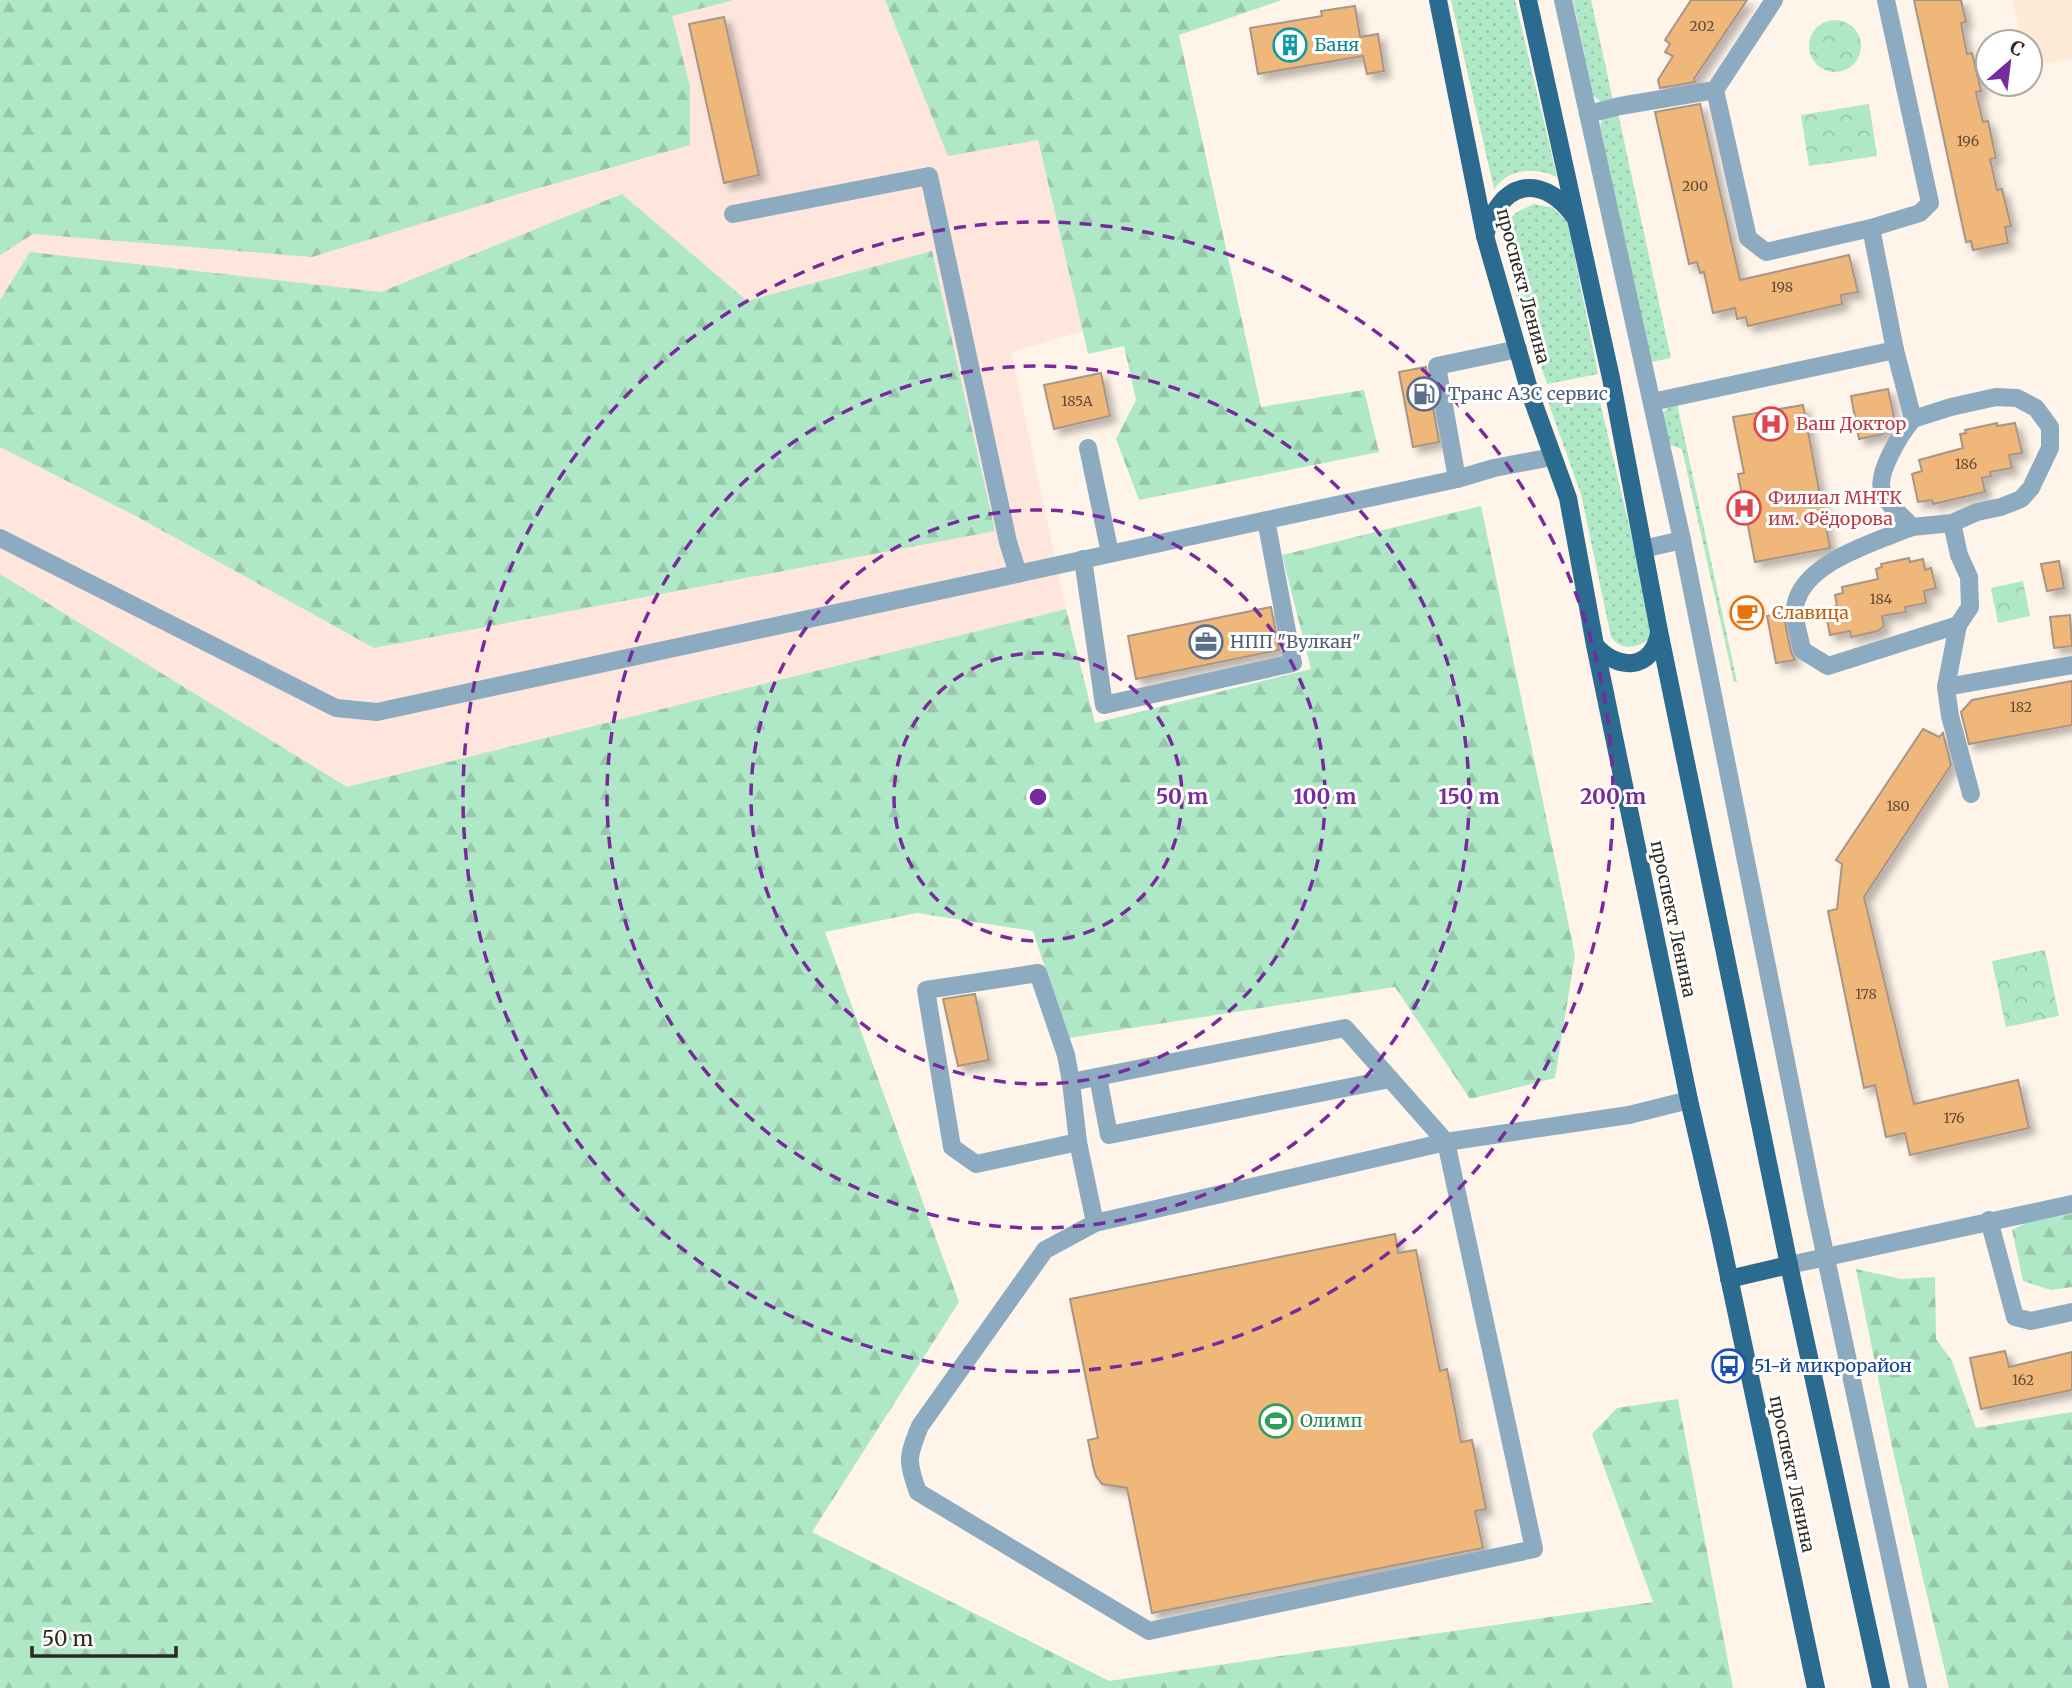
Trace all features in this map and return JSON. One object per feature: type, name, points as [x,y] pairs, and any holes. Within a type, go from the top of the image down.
[{"type":"main road","name":"проспект Ленина","points":[[1437,0],[1485,236],[1531,396],[1568,498],[1595,645],[1689,1100],[1816,1688]]},
{"type":"main road","points":[[1528,0],[1611,378],[1659,631],[1789,1265],[1881,1688]]},
{"type":"main road","points":[[1485,236],[1489,220],[1498,205],[1504,198],[1523,189],[1534,188],[1553,194],[1563,201],[1578,222]]},
{"type":"main road","points":[[1595,645],[1604,656],[1615,662],[1635,663],[1651,653],[1657,644],[1659,631]]},
{"type":"main road","points":[[1729,1279],[1789,1265]]},
{"type":"street","points":[[1563,0],[1682,540],[1826,1256],[1918,1688]]},
{"type":"street","points":[[1774,0],[1715,90],[1748,238],[1766,253],[1920,214],[1930,204],[1886,0]]},
{"type":"street","points":[[1588,114],[1715,90]]},
{"type":"street","points":[[733,214],[929,176],[1008,542],[1018,573]]},
{"type":"street","points":[[1871,228],[1895,350],[1913,419]]},
{"type":"street","points":[[1457,480],[1437,366],[1518,349]]},
{"type":"street","points":[[1652,402],[1895,350]]},
{"type":"street","points":[[1912,527],[1882,492],[1881,479],[1898,436],[1913,419],[1996,397],[2017,398],[2036,408],[2050,427],[2050,448],[2031,488],[2021,499],[1977,512],[1952,523],[1912,527],[1824,565],[1804,586],[1795,607],[1802,650],[1828,666],[1958,625]]},
{"type":"street","points":[[1088,448],[1110,553]]},
{"type":"street","points":[[0,538],[336,708],[377,712],[1457,480],[1494,468],[1552,457]]},
{"type":"street","points":[[1083,559],[1104,705],[1293,663],[1266,520]]},
{"type":"street","points":[[1952,523],[1959,555],[1969,577],[1970,607],[1958,625],[1945,687],[1971,793]]},
{"type":"street","points":[[1643,549],[1682,540]]},
{"type":"street","points":[[1945,687],[2072,664]]},
{"type":"street","points":[[1078,1142],[976,1164],[952,1147],[926,990],[1038,973],[1066,1055],[1078,1142],[1094,1223]]},
{"type":"street","points":[[1071,1082],[1345,1028],[1446,1142],[1534,1549],[1149,1631],[918,1492],[911,1474],[909,1453],[920,1426],[1045,1250],[1094,1223],[1446,1142],[1629,1115],[1689,1100]]},
{"type":"street","points":[[1098,1077],[1109,1135],[1390,1079]]},
{"type":"street","points":[[1789,1265],[2072,1204]]},
{"type":"street","points":[[1989,1220],[2015,1317],[2031,1321],[2072,1312]]},
{"type":"shaded area","points":[[0,0],[1004,0],[1083,331],[1011,352],[1066,609],[347,788],[0,1085]]},
{"type":"shaded area","points":[[2012,0],[2072,0],[2072,59],[2044,63],[2044,28],[2019,28]]},
{"type":"green space","points":[[0,0],[734,0],[672,16],[690,86],[690,145],[312,257],[33,234],[0,255]]},
{"type":"green space","points":[[885,0],[1282,0],[1179,35],[1261,407],[1364,390],[1379,452],[1139,500],[1116,439],[1136,400],[1124,346],[1088,354],[1038,140],[948,156]]},
{"type":"green space","points":[[1451,0],[1515,0],[1557,177],[1522,171],[1507,177],[1494,189]]},
{"type":"green space","points":[[1573,0],[1591,0],[1613,100],[1602,101],[1593,95]]},
{"type":"green space","points":[[1835,20],[1854,27],[1861,46],[1854,65],[1835,72],[1816,65],[1809,46],[1816,27]]},
{"type":"green space","points":[[1869,104],[1877,156],[1809,166],[1801,115]]},
{"type":"green space","points":[[1618,113],[1671,358],[1651,362],[1600,125],[1604,116]]},
{"type":"green space","points":[[622,194],[747,301],[932,251],[995,531],[374,648],[134,515],[0,447],[0,300],[30,252],[381,292]]},
{"type":"green space","points":[[1534,204],[1553,208],[1568,223],[1598,374],[1547,384],[1515,291],[1503,235],[1510,219],[1517,212]]},
{"type":"green space","points":[[1597,389],[1653,628],[1648,640],[1633,646],[1619,644],[1611,637],[1581,494],[1547,399]]},
{"type":"green space","points":[[1677,403],[1737,682],[1734,682],[1682,449],[1667,444],[1662,414],[1670,405]]},
{"type":"green space","points":[[1481,506],[1575,955],[1555,1078],[1470,1099],[1395,987],[1068,1038],[1033,931],[917,913],[825,932],[959,1302],[812,1532],[1109,1681],[1653,1602],[1592,1434],[1617,1408],[1678,1399],[1733,1688],[0,1688],[0,574],[347,787],[1066,609],[1095,723],[1311,669],[1282,555]]},
{"type":"green space","points":[[2023,581],[2030,616],[1998,623],[1991,588]]},
{"type":"green space","points":[[2045,950],[2059,1016],[2006,1027],[1992,961]]},
{"type":"green space","points":[[2072,1214],[2072,1287],[2051,1290],[2023,1281],[2012,1230],[2028,1222]]},
{"type":"green space","points":[[1856,1269],[1901,1279],[1935,1277],[1936,1339],[1952,1361],[1976,1428],[2072,1412],[2072,1688],[1949,1688],[1892,1447]]},
{"type":"building","points":[[1691,0],[1747,0],[1694,79],[1695,82],[1660,88],[1658,80],[1673,56],[1665,52],[1670,44],[1665,40]]},
{"type":"building","points":[[1914,0],[1961,0],[1966,22],[1961,23],[1967,54],[1972,53],[1974,61],[1974,98],[1977,98],[1983,122],[1988,121],[1996,158],[1990,159],[1997,190],[2002,189],[2011,226],[2005,227],[2008,243],[1973,250],[1971,241],[1966,242]]},
{"type":"building","points":[[1355,6],[1360,37],[1378,34],[1384,71],[1367,74],[1363,56],[1258,74],[1250,28],[1322,16],[1321,11]]},
{"type":"building","points":[[724,17],[759,175],[724,183],[689,24]]},
{"type":"building","points":[[1700,104],[1740,280],[1849,255],[1858,292],[1841,295],[1842,304],[1748,326],[1746,317],[1737,319],[1735,308],[1713,313],[1704,272],[1700,273],[1697,262],[1689,264],[1655,112]]},
{"type":"building","points":[[1426,367],[1439,442],[1413,447],[1399,372]]},
{"type":"building","points":[[1101,373],[1110,416],[1054,429],[1044,385]]},
{"type":"building","points":[[1888,389],[1894,417],[1883,434],[1859,439],[1851,396]]},
{"type":"building","points":[[1803,405],[1830,548],[1755,562],[1738,474],[1744,473],[1733,417]]},
{"type":"building","points":[[1997,423],[1997,426],[2015,423],[2022,453],[2009,455],[2012,468],[1990,472],[1991,476],[1982,478],[1985,492],[1933,504],[1932,500],[1918,502],[1912,474],[1922,471],[1919,460],[1963,448],[1960,434],[1966,433],[1965,430]]},
{"type":"building","points":[[1909,558],[1910,562],[1923,559],[1925,570],[1931,568],[1936,588],[1924,591],[1926,603],[1905,607],[1906,612],[1882,616],[1884,626],[1878,631],[1851,637],[1850,631],[1830,635],[1825,609],[1837,606],[1835,595],[1843,593],[1842,587],[1878,579],[1876,569],[1882,567],[1881,564]]},
{"type":"building","points":[[2059,561],[2064,588],[2047,591],[2041,564]]},
{"type":"building","name":"НПП \"Вулкан\"","points":[[1271,607],[1279,650],[1136,679],[1128,636]]},
{"type":"building","points":[[1783,612],[1795,660],[1776,663],[1767,616]]},
{"type":"building","points":[[2070,615],[2072,646],[2054,648],[2050,617]]},
{"type":"building","points":[[2072,681],[2072,725],[1969,744],[1961,712],[1972,700]]},
{"type":"building","points":[[1923,729],[1939,737],[1943,733],[1951,765],[1864,897],[1914,1104],[2018,1080],[2029,1128],[1910,1155],[1905,1133],[1886,1137],[1875,1085],[1864,1088],[1828,911],[1837,909],[1842,864],[1836,860]]},
{"type":"building","points":[[975,994],[989,1060],[958,1066],[943,999]]},
{"type":"building","name":"Олимп","points":[[1395,1234],[1398,1253],[1416,1250],[1440,1371],[1447,1369],[1461,1442],[1472,1440],[1486,1509],[1475,1511],[1483,1548],[1152,1613],[1127,1488],[1102,1484],[1093,1466],[1088,1440],[1098,1438],[1070,1299]]},
{"type":"building","points":[[2005,1351],[2009,1367],[2072,1352],[2072,1390],[1981,1409],[1970,1358]]},
{"type":"place","name":"Баня","points":[[1290,45]]},
{"type":"place","name":"Транс АЗС сервис","points":[[1424,394]]},
{"type":"place","name":"Ваш Доктор","points":[[1771,424]]},
{"type":"place","name":"Филиал МНТК им. Фёдорова","points":[[1744,508]]},
{"type":"place","name":"Славица","points":[[1747,613]]},
{"type":"place","name":"НПП \"Вулкан\"","points":[[1206,642]]},
{"type":"place","name":"51-й микрорайон","points":[[1729,1366]]},
{"type":"place","name":"Олимп","points":[[1276,1421]]}]
